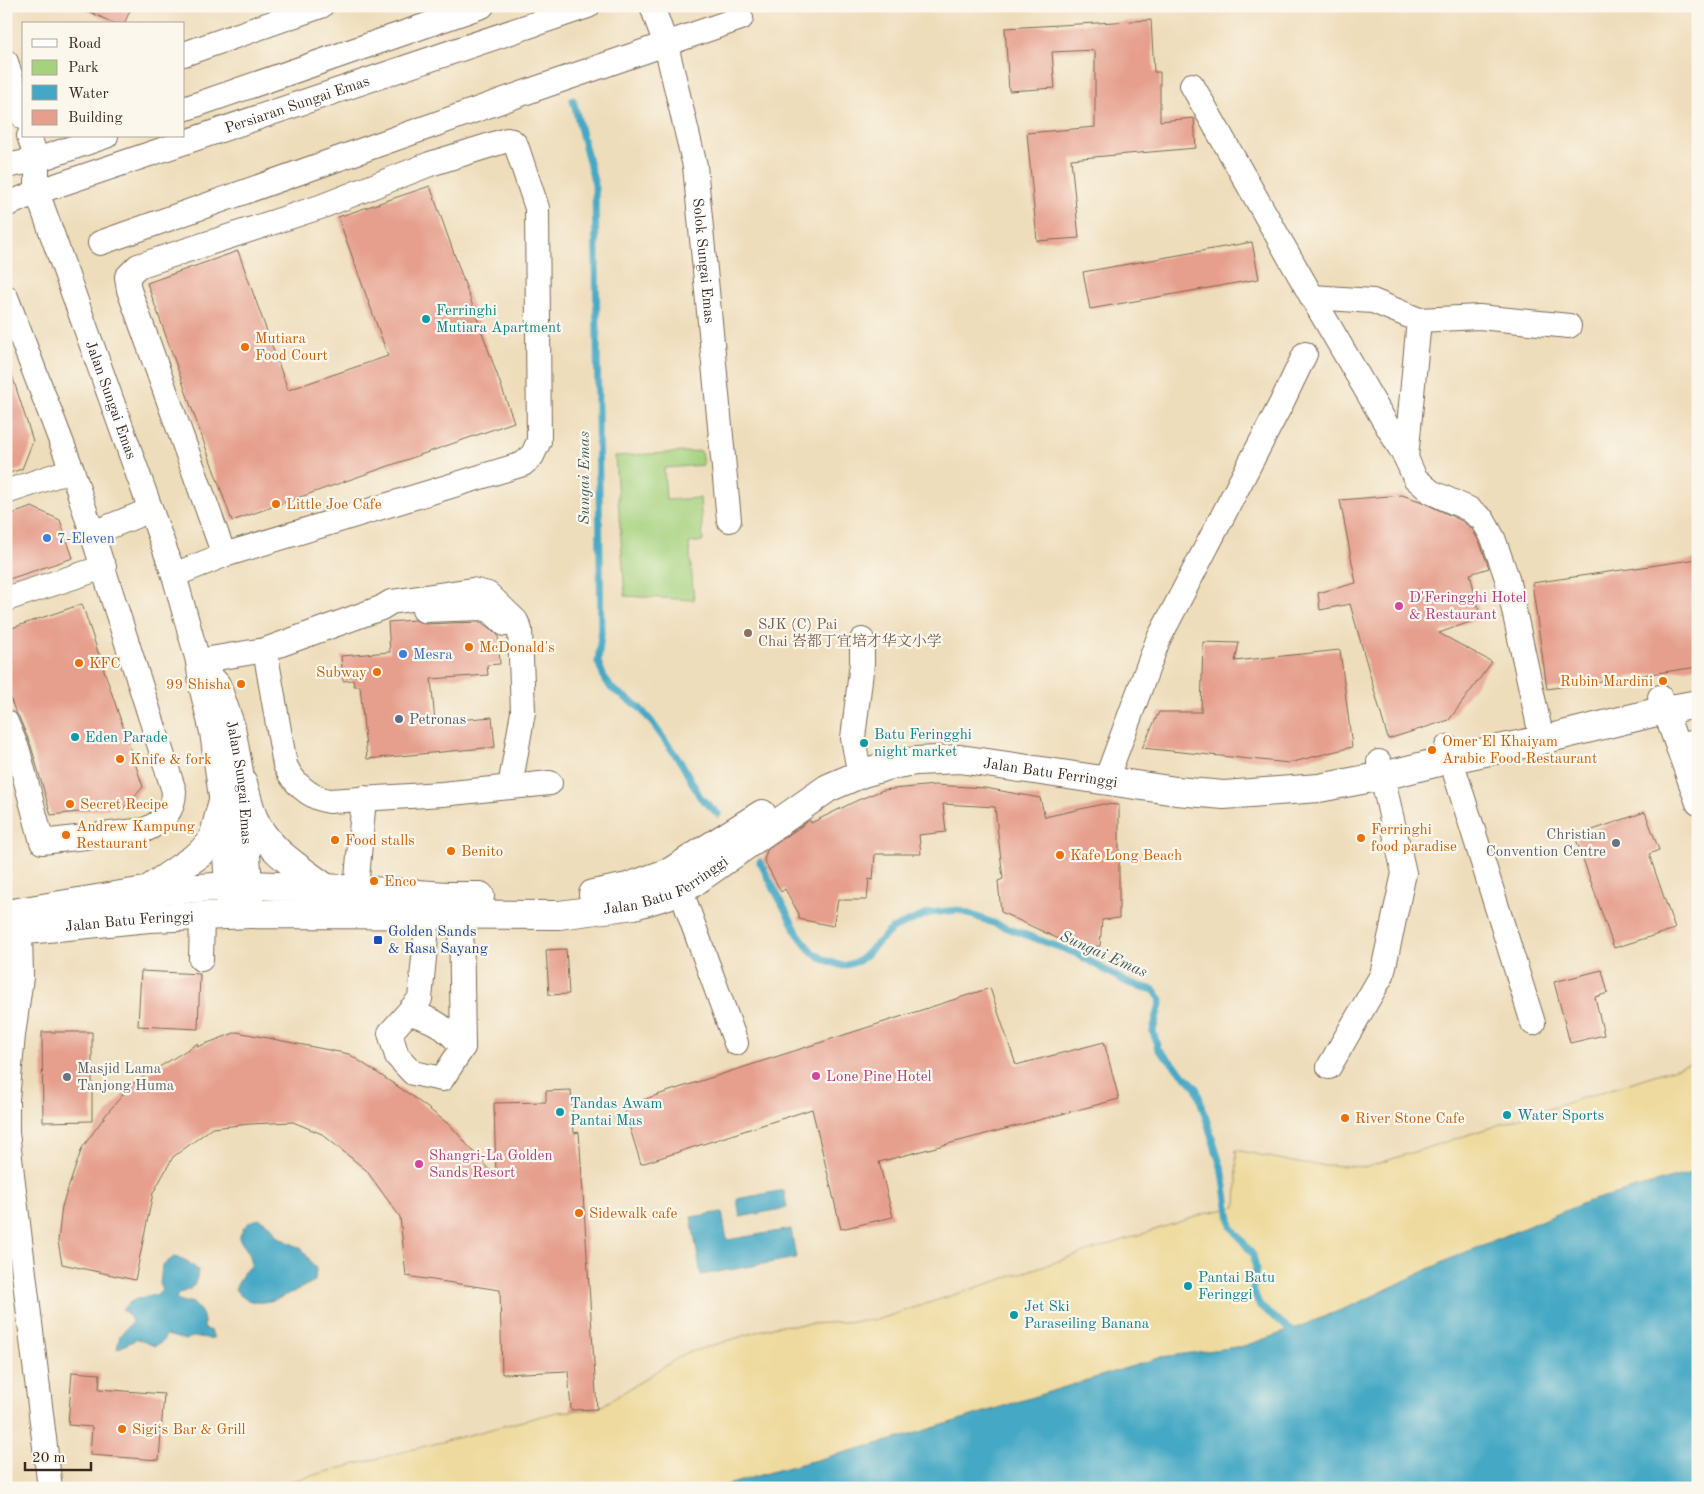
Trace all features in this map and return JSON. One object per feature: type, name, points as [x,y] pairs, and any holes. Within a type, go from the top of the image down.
[{"type":"main road","name":"Jalan Batu Ferringgi","points":[[239,885],[356,890],[454,905],[559,915],[634,905],[676,881],[820,778],[838,768],[860,766],[910,747],[956,746],[1109,774],[1226,781],[1317,775],[1381,769],[1540,734],[1663,703],[1698,690]]},
{"type":"main road","name":"Jalan Batu Ferringgi","points":[[1663,703],[1698,704]]},
{"type":"main road","points":[[243,783],[254,818],[264,836],[278,852],[326,888]]},
{"type":"main road","points":[[145,891],[200,854],[212,838],[222,804]]},
{"type":"main road","name":"Jalan Batu Feringgi","points":[[11,925],[145,891],[239,885]]},
{"type":"main road","name":"Jalan Batu Ferringgi","points":[[228,915],[428,916],[454,905]]},
{"type":"main road","name":"Jalan Batu Feringgi","points":[[11,925],[228,915]]},
{"type":"street","points":[[185,54],[322,6]]},
{"type":"street","points":[[185,109],[482,6]]},
{"type":"street","name":"Persiaran Sungai Emas","points":[[6,205],[37,192],[588,6]]},
{"type":"street","name":"Solok Sungai Emas","points":[[652,6],[666,45],[695,166],[729,520]]},
{"type":"street","points":[[100,243],[528,91],[741,18]]},
{"type":"street","points":[[13,67],[22,109]]},
{"type":"street","points":[[1192,85],[1406,458],[1415,478],[1431,492],[1469,509],[1483,520],[1493,538],[1507,578],[1540,734]]},
{"type":"street","name":"Jalan Sungai Emas","points":[[30,138],[37,160],[37,192],[174,575],[198,662],[202,690],[212,732],[222,804],[239,885]]},
{"type":"street","points":[[6,166],[37,160],[100,138]]},
{"type":"street","points":[[174,575],[224,555],[523,464],[532,456],[538,441],[537,208],[516,145],[512,141],[507,140],[430,164],[320,207],[138,266],[127,277],[129,290],[224,555]]},
{"type":"street","points":[[6,297],[72,470],[93,533],[174,791],[174,803],[160,823],[145,830],[42,842],[18,751],[6,722]]},
{"type":"street","points":[[1312,297],[1373,302],[1420,320],[1480,317],[1569,326]]},
{"type":"street","points":[[1406,458],[1420,320]]},
{"type":"street","points":[[1109,774],[1158,640],[1281,404],[1305,354]]},
{"type":"street","points":[[6,492],[72,470]]},
{"type":"street","points":[[93,533],[151,510]]},
{"type":"street","points":[[6,599],[104,567]]},
{"type":"street","points":[[198,662],[264,650],[381,608],[391,602],[472,590],[484,592],[516,621],[520,630],[523,712],[510,787]]},
{"type":"street","points":[[860,766],[853,738],[862,663],[862,640]]},
{"type":"street","points":[[264,650],[285,765],[288,772],[306,791],[321,800],[442,794],[550,783]]},
{"type":"street","name":"Jalan Sungai Emas","points":[[198,662],[218,684],[233,727],[243,783],[239,885],[228,915],[201,959]]},
{"type":"street","points":[[1663,703],[1688,744],[1698,803]]},
{"type":"street","points":[[1449,753],[1533,1023]]},
{"type":"street","points":[[1329,1067],[1382,975],[1404,873],[1381,769]]},
{"type":"street","points":[[356,890],[364,798]]},
{"type":"street","points":[[676,881],[736,1043]]},
{"type":"street","points":[[428,916],[420,999],[390,1033],[397,1056],[413,1073],[442,1079],[462,1047],[454,905]]},
{"type":"street","points":[[11,925],[14,978],[9,1036],[7,1133],[50,1488]]},
{"type":"street","points":[[409,1012],[428,1018],[450,1032],[462,1047]]},
{"type":"green space","points":[[701,451],[703,465],[664,468],[666,500],[700,498],[703,541],[689,543],[694,600],[625,596],[615,456]]},
{"type":"sand","name":"Pantai Batu Feringgi","points":[[1698,1061],[1698,1171],[1586,1202],[1452,1258],[1356,1304],[1291,1330],[1244,1346],[1162,1357],[904,1437],[767,1473],[718,1488],[264,1488],[557,1412],[597,1409],[684,1354],[776,1326],[876,1320],[1207,1213],[1236,1207],[1236,1150],[1303,1164],[1367,1167]]},
{"type":"water","points":[[1698,1171],[1698,1488],[718,1488],[767,1473],[904,1437],[1162,1357],[1244,1346],[1291,1330],[1356,1304],[1452,1258],[1586,1202]]},
{"type":"water","points":[[784,1190],[787,1208],[740,1217],[737,1199]]},
{"type":"water","points":[[722,1212],[727,1240],[791,1229],[796,1258],[701,1275],[691,1217]]},
{"type":"water","points":[[260,1219],[273,1227],[277,1236],[302,1249],[316,1269],[315,1281],[274,1300],[253,1302],[243,1297],[235,1289],[245,1270],[251,1267],[250,1255],[239,1239],[246,1225]]},
{"type":"water","points":[[174,1257],[187,1261],[198,1270],[197,1279],[193,1286],[179,1293],[176,1298],[181,1302],[192,1302],[195,1305],[203,1316],[204,1328],[211,1331],[214,1338],[193,1337],[186,1340],[166,1335],[162,1342],[155,1346],[137,1339],[117,1349],[120,1335],[132,1322],[129,1315],[122,1310],[126,1305],[135,1300],[158,1294],[162,1290],[160,1284],[162,1266]]},
{"type":"building","points":[[78,6],[132,6],[125,22],[111,22]]},
{"type":"building","points":[[1151,20],[1154,72],[1160,72],[1160,121],[1194,118],[1196,148],[1071,159],[1079,238],[1037,241],[1027,133],[1095,127],[1095,50],[1052,52],[1055,88],[1009,91],[1005,28]]},
{"type":"building","name":"Ferringhi Mutiara Apartment","points":[[430,186],[514,422],[232,521],[147,283],[238,251],[288,390],[388,356],[338,217]]},
{"type":"building","points":[[1252,242],[1259,279],[1090,309],[1083,272]]},
{"type":"building","points":[[10,369],[33,441],[22,469],[6,474],[6,370]]},
{"type":"building","name":"D'Feringghi Hotel & Restaurant","points":[[1402,495],[1420,501],[1462,521],[1472,529],[1480,543],[1489,568],[1470,574],[1481,618],[1439,633],[1492,662],[1449,720],[1388,739],[1350,604],[1320,610],[1318,593],[1356,583],[1340,500]]},
{"type":"building","points":[[32,507],[60,520],[73,558],[6,580],[6,516]]},
{"type":"building","points":[[1698,559],[1698,667],[1547,689],[1532,583]]},
{"type":"building","name":"Eden Parade","points":[[82,604],[143,787],[125,807],[51,815],[31,746],[6,687],[6,630]]},
{"type":"building","points":[[415,620],[424,624],[481,622],[498,635],[500,664],[487,665],[488,675],[431,679],[435,722],[492,717],[495,747],[367,759],[360,686],[354,686],[353,680],[343,681],[341,656],[390,652],[388,622]]},
{"type":"building","points":[[1203,642],[1239,643],[1235,661],[1340,650],[1352,747],[1289,763],[1142,748],[1159,712],[1201,712]]},
{"type":"building","points":[[935,785],[985,788],[1040,798],[1045,817],[1103,804],[1119,805],[1119,918],[1102,920],[1100,946],[1078,948],[1001,912],[998,881],[1003,879],[995,807],[943,804],[946,832],[919,835],[921,854],[875,854],[873,880],[869,879],[867,900],[838,900],[833,926],[799,919],[799,914],[785,889],[781,892],[764,860],[767,850],[810,820],[811,823],[883,790]]},
{"type":"building","points":[[1645,812],[1659,850],[1649,854],[1675,929],[1614,948],[1575,836]]},
{"type":"building","points":[[566,949],[569,994],[549,995],[546,950]]},
{"type":"building","points":[[1602,970],[1608,993],[1595,997],[1604,1035],[1570,1043],[1554,982]]},
{"type":"building","points":[[141,971],[200,974],[198,1029],[138,1026]]},
{"type":"building","points":[[990,988],[1016,1065],[1104,1042],[1119,1099],[879,1162],[893,1217],[841,1229],[812,1109],[641,1164],[623,1106]]},
{"type":"building","name":"Masjid Lama Tanjong Huma","points":[[42,1032],[92,1032],[92,1121],[43,1122]]},
{"type":"building","name":"Shangri-La Golden Sands Resort","points":[[237,1032],[349,1054],[412,1096],[451,1126],[496,1178],[494,1103],[546,1102],[546,1091],[571,1090],[574,1133],[579,1132],[597,1409],[571,1410],[568,1371],[502,1374],[500,1290],[406,1276],[400,1217],[366,1170],[322,1134],[293,1122],[212,1128],[173,1157],[153,1193],[135,1280],[62,1264],[58,1241],[62,1206],[82,1148],[108,1112],[132,1084],[198,1043],[197,1047]]},
{"type":"building","points":[[72,1372],[100,1374],[99,1389],[164,1394],[159,1460],[90,1455],[92,1427],[68,1425]]},
{"type":"waterway","name":"Sungai Emas","points":[[573,100],[595,185],[601,635],[598,662],[611,688],[639,707],[651,721],[682,764],[700,797],[718,814]]},
{"type":"waterway","name":"Sungai Emas","points":[[760,862],[798,934],[812,952],[825,960],[843,966],[859,961],[892,929],[929,913],[958,910],[1075,953],[1128,983],[1154,990],[1161,1000],[1153,1031],[1158,1049],[1196,1087],[1223,1173],[1231,1226],[1253,1255],[1256,1269],[1253,1290],[1260,1306],[1291,1330]]},
{"type":"place","name":"Ferringhi Mutiara Apartment","points":[[426,319]]},
{"type":"place","name":"Mutiara Food Court","points":[[245,347]]},
{"type":"place","name":"Little Joe Cafe","points":[[276,504]]},
{"type":"place","name":"7-Eleven","points":[[47,538]]},
{"type":"place","name":"D'Feringghi Hotel & Restaurant","points":[[1399,606]]},
{"type":"place","name":"SJK (C) Pai Chai 峇都丁宜培才华文小学","points":[[748,633]]},
{"type":"place","name":"McDonald's","points":[[469,647]]},
{"type":"place","name":"Mesra","points":[[403,654]]},
{"type":"place","name":"KFC","points":[[79,663]]},
{"type":"place","name":"Subway","points":[[377,672]]},
{"type":"place","name":"Rubin Mardini","points":[[1663,681]]},
{"type":"place","name":"99 Shisha","points":[[241,684]]},
{"type":"place","name":"Petronas","points":[[399,719]]},
{"type":"place","name":"Eden Parade","points":[[75,737]]},
{"type":"place","name":"Batu Feringghi night market","points":[[864,743]]},
{"type":"place","name":"Omer El Khaiyam Arabic Food Restaurant","points":[[1432,750]]},
{"type":"place","name":"Knife & fork","points":[[120,759]]},
{"type":"place","name":"Secret Recipe","points":[[70,804]]},
{"type":"place","name":"Andrew Kampung Restaurant","points":[[66,835]]},
{"type":"place","name":"Ferringhi food paradise","points":[[1361,838]]},
{"type":"place","name":"Food stalls","points":[[335,840]]},
{"type":"place","name":"Christian Convention Centre","points":[[1616,843]]},
{"type":"place","name":"Benito","points":[[451,851]]},
{"type":"place","name":"Kafe Long Beach","points":[[1060,855]]},
{"type":"place","name":"Enco","points":[[374,881]]},
{"type":"place","name":"Golden Sands & Rasa Sayang","points":[[378,940]]},
{"type":"place","name":"Lone Pine Hotel","points":[[816,1076]]},
{"type":"place","name":"Masjid Lama Tanjong Huma","points":[[67,1077]]},
{"type":"place","name":"Tandas Awam Pantai Mas","points":[[560,1112]]},
{"type":"place","name":"Water Sports","points":[[1507,1115]]},
{"type":"place","name":"River Stone Cafe","points":[[1345,1118]]},
{"type":"place","name":"Shangri-La Golden Sands Resort","points":[[419,1164]]},
{"type":"place","name":"Sidewalk cafe","points":[[579,1213]]},
{"type":"place","name":"Pantai Batu Feringgi","points":[[1188,1286]]},
{"type":"place","name":"Jet Ski Paraseiling Banana","points":[[1014,1315]]},
{"type":"place","name":"Sigi‘s Bar & Grill","points":[[122,1429]]}]
